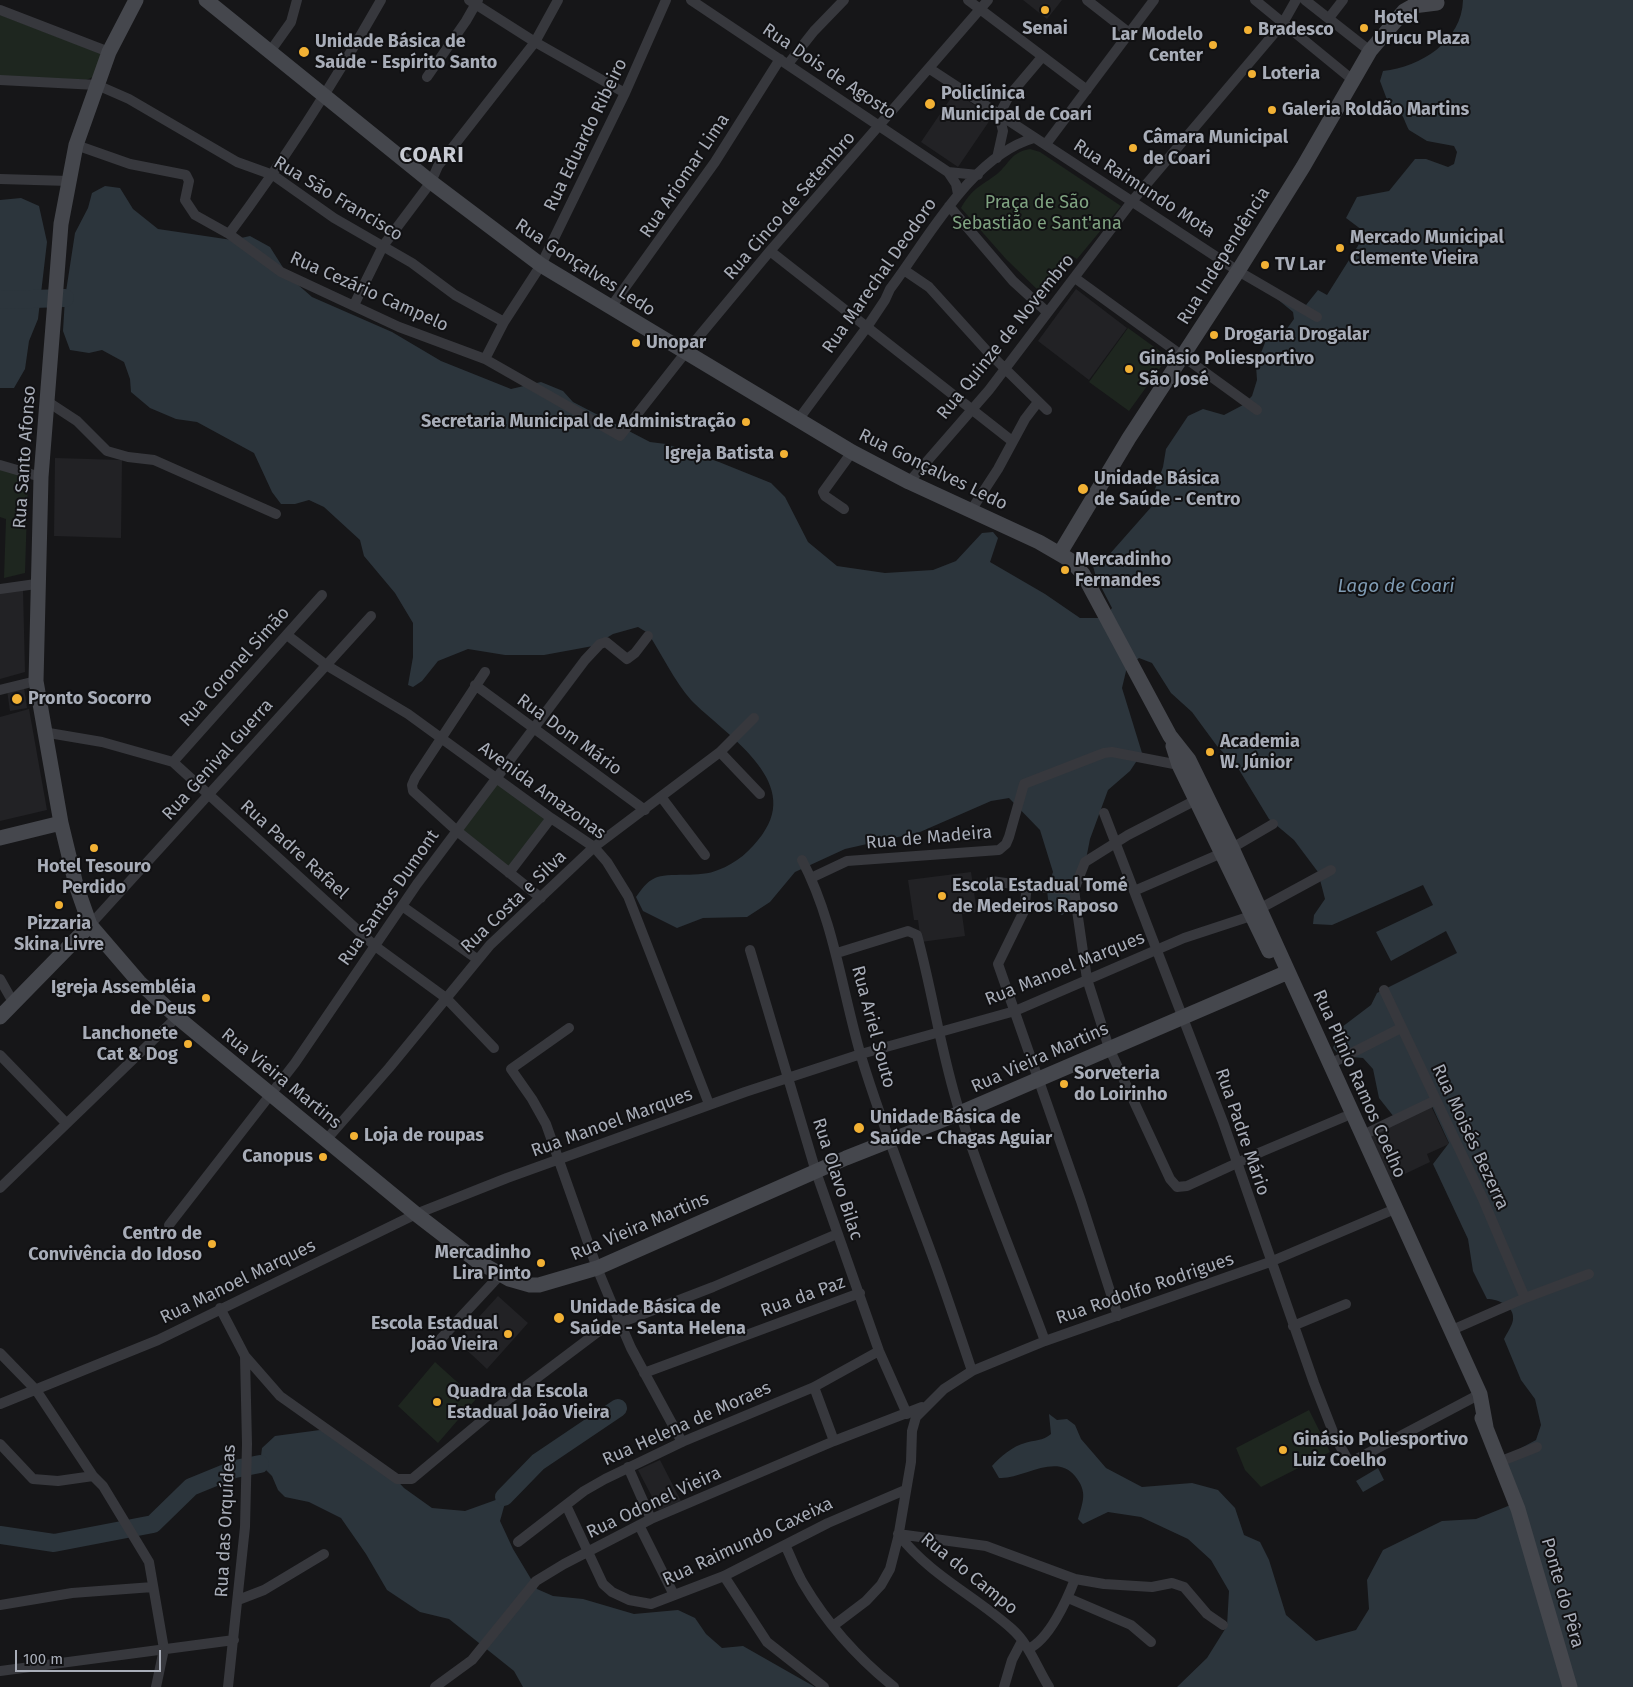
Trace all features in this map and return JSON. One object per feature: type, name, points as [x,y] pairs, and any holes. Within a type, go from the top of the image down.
[{"type":"main road","name":"Rua Santo Afonso","points":[[90,925],[76,885],[60,824],[43,732],[36,681],[36,584],[41,477],[56,275],[76,145],[109,52],[136,0]]},
{"type":"main road","name":"Rua Gonçalves Ledo","points":[[206,0],[269,53],[431,182],[540,265],[852,452],[970,512],[1060,553],[1070,560],[1083,574],[1109,620],[1184,762]]},
{"type":"main road","name":"Rua Independência","points":[[1060,553],[1129,438],[1238,271],[1370,52],[1404,11],[1413,6],[1437,3]]},
{"type":"main road","name":"Rua Plínio Ramos Coelho","points":[[1184,762],[1196,800],[1227,850]]},
{"type":"main road","name":"Rua Plínio Ramos Coelho","points":[[1184,762],[1284,974],[1344,1117],[1452,1330],[1477,1395],[1486,1427],[1518,1509]]},
{"type":"main road","points":[[0,838],[60,824]]},
{"type":"main road","points":[[0,1017],[90,925]]},
{"type":"main road","name":"Rua Vieira Martins","points":[[90,925],[139,982],[177,1017],[416,1214],[477,1262],[500,1275],[520,1283],[539,1285],[597,1268],[816,1172],[960,1113],[1284,974]]},
{"type":"main road","name":"Rua Plínio Ramos Coelho","points":[[1284,974],[1330,1064],[1363,1135],[1391,1210],[1477,1395]]},
{"type":"main road","name":"Ponte do Pêra","points":[[1518,1509],[1570,1687]]},
{"type":"street","points":[[269,53],[291,22],[297,0]]},
{"type":"street","points":[[229,234],[273,175],[324,96],[380,0]]},
{"type":"street","points":[[354,305],[383,246],[431,182],[444,158],[535,42],[558,0]]},
{"type":"street","name":"Rua Eduardo Ribeiro","points":[[485,359],[504,322],[540,265],[625,93],[666,0]]},
{"type":"street","name":"Rua Dois de Agosto","points":[[692,0],[948,172],[978,175]]},
{"type":"street","name":"Rua Ariomar Lima","points":[[611,308],[710,170],[784,61],[844,0]]},
{"type":"street","points":[[968,0],[1087,90]]},
{"type":"street","name":"Rua Cinco de Setembro","points":[[620,436],[686,352],[770,251],[881,126],[988,0]]},
{"type":"street","points":[[1087,0],[1128,32]]},
{"type":"street","points":[[1046,144],[1128,32],[1154,0]]},
{"type":"street","points":[[1255,0],[1354,81]]},
{"type":"street","name":"Rua Quinze de Novembro","points":[[909,482],[1004,369],[1133,200],[1283,23],[1296,0]]},
{"type":"street","points":[[1305,0],[1370,52]]},
{"type":"street","points":[[1329,18],[1343,0]]},
{"type":"street","points":[[427,77],[474,1],[535,42],[625,93]]},
{"type":"street","points":[[0,10],[109,52]]},
{"type":"street","points":[[997,158],[1002,131],[999,115],[1010,96],[1042,57]]},
{"type":"street","name":"Rua Raimundo Mota","points":[[930,69],[1034,138],[1133,200],[1238,271],[1318,317]]},
{"type":"street","points":[[0,80],[97,85]]},
{"type":"street","name":"Rua São Francisco","points":[[97,85],[129,99],[237,162],[273,175],[334,218],[412,263],[455,295],[504,322]]},
{"type":"street","name":"Rua Marechal Deodoro","points":[[798,420],[867,327],[890,289],[958,194],[1010,146],[1034,138]]},
{"type":"street","name":"Rua Cezário Campelo","points":[[76,145],[130,164],[186,175],[189,181],[185,200],[195,214],[229,234],[281,272],[400,326],[485,359],[620,436]]},
{"type":"street","points":[[948,172],[956,184],[958,194]]},
{"type":"street","points":[[0,179],[69,181]]},
{"type":"street","points":[[949,206],[1013,281],[1047,312]]},
{"type":"street","points":[[770,251],[1012,441]]},
{"type":"street","points":[[904,270],[929,287],[1004,369],[1047,410]]},
{"type":"street","points":[[1075,278],[1182,358],[1257,410]]},
{"type":"street","points":[[48,402],[77,421],[107,451],[128,458],[154,460],[276,514]]},
{"type":"street","points":[[970,512],[998,468],[1012,441],[1038,402]]},
{"type":"street","points":[[844,509],[825,496],[823,492],[852,452]]},
{"type":"street","points":[[0,465],[41,477]]},
{"type":"street","points":[[0,589],[36,584]]},
{"type":"street","name":"Rua Coronel Simão","points":[[172,762],[322,595]]},
{"type":"street","name":"Rua Genival Guerra","points":[[90,925],[371,616]]},
{"type":"street","name":"Avenida Amazonas","points":[[287,635],[326,665],[372,691],[441,737],[495,778],[594,847],[607,862],[628,896],[709,1104]]},
{"type":"street","name":"Rua Santos Dumont","points":[[170,1225],[270,1095],[402,906],[495,778],[600,644],[606,642],[627,659],[636,653],[648,636]]},
{"type":"street","points":[[485,672],[412,784],[415,794],[456,831],[541,898]]},
{"type":"street","points":[[0,690],[36,681]]},
{"type":"street","name":"Rua Dom Mário","points":[[475,685],[645,810]]},
{"type":"street","name":"Rua Costa e Silva","points":[[326,1140],[389,1068],[477,958],[594,847],[662,798],[720,752],[754,718]]},
{"type":"street","name":"Rua Padre Rafael","points":[[43,732],[102,742],[172,762],[375,946],[446,998],[494,1048]]},
{"type":"street","points":[[720,752],[760,794]]},
{"type":"street","name":"Rua de Madeira","points":[[811,878],[854,860],[999,850],[1006,844],[1009,837],[1024,784],[1104,754],[1112,752],[1184,762]]},
{"type":"street","points":[[662,798],[705,855]]},
{"type":"street","points":[[1196,800],[1128,835],[1117,844],[1085,862],[1074,890],[1075,909],[1087,979],[1109,1048],[1170,1180],[1181,1188],[1344,1117]]},
{"type":"street","name":"Rua Padre Mário","points":[[1104,813],[1237,1163],[1293,1326],[1335,1437],[1348,1460],[1351,1461],[1477,1395]]},
{"type":"street","points":[[509,873],[551,818]]},
{"type":"street","points":[[1134,891],[1227,850],[1273,824]]},
{"type":"street","name":"Rua Ariel Souto","points":[[802,860],[811,878],[836,953],[861,1054],[889,1142],[935,1263],[972,1371]]},
{"type":"street","name":"Rua Manoel Marques","points":[[0,1404],[158,1340],[220,1308],[416,1214],[558,1159],[709,1104],[861,1054],[939,1034],[1014,1011],[1184,938],[1256,912],[1331,870]]},
{"type":"street","points":[[991,881],[1074,890]]},
{"type":"street","points":[[1027,886],[1024,911],[998,964],[1118,1316]]},
{"type":"street","points":[[402,906],[477,958]]},
{"type":"street","points":[[836,953],[908,932],[917,935],[931,986],[939,1034],[960,1113],[1045,1341]]},
{"type":"street","name":"Rua Olavo Bilac","points":[[750,950],[816,1172],[837,1234],[860,1293],[879,1351],[912,1415]]},
{"type":"street","points":[[0,979],[13,1002]]},
{"type":"street","name":"Rua Moisés Bezerra","points":[[1384,990],[1482,1197],[1525,1298]]},
{"type":"street","points":[[0,1188],[177,1017]]},
{"type":"street","points":[[569,1028],[510,1069],[532,1099],[546,1124],[597,1268],[620,1322],[644,1373],[682,1442]]},
{"type":"street","points":[[1330,1064],[1401,1028]]},
{"type":"street","points":[[0,1055],[66,1123]]},
{"type":"street","points":[[1363,1135],[1436,1100]]},
{"type":"street","name":"Rua Rodolfo Rodrigues","points":[[912,1415],[944,1389],[972,1371],[1045,1341],[1270,1262],[1391,1210]]},
{"type":"street","points":[[220,1308],[245,1356],[280,1396],[397,1479],[404,1480],[412,1479],[497,1408],[599,1331],[713,1287],[837,1234]]},
{"type":"street","points":[[1452,1330],[1525,1298],[1589,1274]]},
{"type":"street","points":[[435,1345],[500,1275]]},
{"type":"street","name":"Rua da Paz","points":[[644,1373],[860,1293]]},
{"type":"street","points":[[1293,1326],[1346,1304]]},
{"type":"street","name":"Rua Helena de Moraes","points":[[518,1542],[584,1491],[628,1467],[682,1442],[814,1387],[879,1351]]},
{"type":"street","points":[[0,1353],[36,1390],[93,1476],[104,1486],[149,1562],[164,1648],[156,1687]]},
{"type":"street","name":"Rua das Orquídeas","points":[[228,1687],[246,1503],[245,1356]]},
{"type":"street","points":[[814,1387],[834,1441]]},
{"type":"street","points":[[833,1626],[866,1601],[881,1584],[890,1569],[911,1462],[912,1415]]},
{"type":"street","name":"Rua Odonel Vieira","points":[[435,1687],[472,1660],[536,1581],[587,1551],[651,1519],[834,1441],[912,1415]]},
{"type":"street","points":[[0,1444],[33,1479],[43,1482],[93,1476]]},
{"type":"street","points":[[1499,1462],[1537,1446]]},
{"type":"street","points":[[628,1467],[651,1519]]},
{"type":"street","name":"Rua Raimundo Caxeixa","points":[[566,1506],[604,1584],[612,1592],[629,1600],[651,1604],[724,1576],[785,1545],[904,1490]]},
{"type":"street","points":[[639,1525],[674,1596]]},
{"type":"street","name":"Rua do Campo","points":[[898,1534],[986,1546],[1075,1579],[1104,1584],[1152,1587],[1179,1584],[1184,1586],[1207,1614],[1223,1624]]},
{"type":"street","name":"Rua do Campo","points":[[898,1534],[919,1559],[1012,1630],[1025,1645],[1049,1687]]},
{"type":"street","points":[[785,1545],[802,1583],[833,1626],[878,1674],[894,1687]]},
{"type":"street","points":[[238,1600],[264,1590],[324,1554]]},
{"type":"street","points":[[724,1576],[767,1642],[824,1687]]},
{"type":"street","name":"Rua do Campo","points":[[1004,1687],[1012,1660],[1025,1645],[1041,1642],[1068,1598],[1075,1579]]},
{"type":"street","points":[[0,1605],[72,1593],[153,1587]]},
{"type":"street","points":[[1068,1598],[1131,1625],[1151,1642]]},
{"type":"street","points":[[0,1671],[234,1640]]},
{"type":"shaded area","name":"Senai","points":[[1023,0],[1062,0],[1047,19]]},
{"type":"shaded area","points":[[955,92],[992,117],[958,167],[921,142]]},
{"type":"shaded area","points":[[1076,289],[1127,328],[1089,380],[1038,341]]},
{"type":"shaded area","points":[[55,458],[122,460],[121,538],[54,536]]},
{"type":"shaded area","points":[[23,589],[25,672],[0,679],[0,593]]},
{"type":"shaded area","name":"Pronto Socorro","points":[[24,687],[27,708],[10,711],[7,690]]},
{"type":"shaded area","points":[[29,709],[47,810],[0,821],[0,717]]},
{"type":"shaded area","name":"Escola Estadual Tomé de Medeiros Raposo","points":[[971,872],[977,912],[962,914],[965,936],[921,942],[918,920],[914,920],[908,880]]},
{"type":"shaded area","points":[[1431,1106],[1449,1144],[1427,1154],[1430,1162],[1390,1181],[1369,1135]]},
{"type":"shaded area","name":"Escola Estadual João Vieira","points":[[498,1296],[528,1323],[487,1369],[457,1341]]},
{"type":"shaded area","points":[[660,1460],[681,1501],[659,1510],[638,1470]]},
{"type":"green space","points":[[0,15],[100,53],[101,58],[93,77],[86,80],[0,76]]},
{"type":"green space","name":"Praça de São Sebastião e Sant'ana","points":[[1030,149],[1040,152],[1121,206],[1077,259],[1072,256],[1043,295],[1006,259],[961,208],[973,191],[997,174],[1015,155]]},
{"type":"green space","name":"Ginásio Poliesportivo São José","points":[[1128,328],[1168,357],[1129,411],[1089,382]]},
{"type":"green space","points":[[0,467],[28,478],[25,573],[4,578],[6,519],[0,517]]},
{"type":"green space","points":[[498,782],[546,819],[509,870],[461,830]]},
{"type":"green space","name":"Quadra da Escola Estadual João Vieira","points":[[435,1362],[476,1399],[438,1443],[398,1406]]},
{"type":"green space","name":"Ginásio Poliesportivo Luiz Coelho","points":[[1309,1410],[1330,1452],[1261,1487],[1245,1470],[1236,1448]]},
{"type":"water","name":"Lago de Coari","points":[[1463,0],[1633,0],[1633,1687],[1177,1687],[1207,1658],[1227,1626],[1229,1591],[1211,1560],[1188,1539],[1141,1517],[1108,1512],[1083,1524],[1078,1519],[1083,1497],[1082,1487],[1075,1476],[1067,1469],[1058,1466],[1048,1467],[1008,1478],[999,1478],[992,1466],[1011,1449],[1020,1444],[1042,1439],[1051,1434],[1049,1414],[1057,1420],[1067,1419],[1075,1425],[1081,1439],[1106,1468],[1142,1487],[1192,1483],[1218,1490],[1235,1508],[1244,1535],[1260,1542],[1269,1560],[1286,1615],[1316,1641],[1356,1630],[1369,1609],[1367,1580],[1383,1550],[1442,1521],[1476,1519],[1513,1504],[1501,1474],[1508,1455],[1536,1440],[1541,1425],[1535,1399],[1521,1380],[1504,1339],[1511,1327],[1513,1315],[1505,1304],[1487,1299],[1473,1271],[1468,1239],[1433,1164],[1449,1143],[1432,1106],[1398,1122],[1379,1098],[1373,1069],[1363,1058],[1340,1056],[1333,1048],[1342,1027],[1371,1005],[1377,993],[1457,953],[1446,931],[1391,961],[1376,932],[1433,905],[1423,885],[1332,925],[1313,924],[1314,915],[1325,899],[1318,872],[1294,840],[1269,819],[1238,768],[1217,746],[1192,712],[1171,693],[1152,663],[1139,658],[1127,667],[1122,688],[1142,753],[1130,771],[1108,790],[1090,839],[1077,905],[1062,915],[1049,908],[1047,890],[1053,872],[1040,830],[1009,798],[991,801],[920,832],[845,849],[795,872],[770,902],[747,917],[703,918],[677,928],[643,911],[636,897],[647,884],[660,876],[703,874],[725,867],[737,860],[762,835],[772,815],[773,795],[766,777],[754,760],[739,743],[685,693],[648,633],[638,627],[613,634],[593,646],[544,655],[505,655],[468,649],[438,661],[422,681],[413,687],[408,685],[413,657],[413,623],[395,593],[364,556],[360,540],[324,507],[309,500],[295,504],[281,504],[272,492],[254,453],[197,422],[176,419],[150,408],[131,392],[130,379],[124,362],[102,350],[89,353],[70,350],[63,331],[65,298],[75,233],[88,208],[92,193],[105,186],[120,188],[133,209],[158,229],[232,240],[250,236],[270,247],[289,277],[312,297],[392,332],[441,361],[511,389],[541,382],[563,391],[573,402],[650,442],[666,444],[719,462],[771,483],[785,497],[808,542],[837,566],[885,573],[933,570],[956,561],[982,533],[993,532],[998,538],[990,562],[1045,594],[1080,618],[1104,618],[1112,608],[1096,577],[1093,566],[1108,556],[1153,505],[1154,492],[1163,467],[1166,449],[1188,416],[1203,409],[1224,415],[1243,405],[1252,396],[1257,380],[1256,366],[1266,340],[1276,339],[1294,319],[1293,312],[1276,298],[1306,305],[1318,290],[1327,295],[1366,233],[1346,218],[1357,197],[1389,191],[1415,159],[1426,159],[1448,167],[1454,164],[1457,152],[1454,146],[1427,141],[1409,130],[1401,113],[1389,105],[1380,81],[1383,71],[1411,64],[1425,58],[1437,49],[1455,28],[1461,15]]},
{"type":"water","points":[[21,198],[39,206],[47,242],[38,319],[29,341],[25,369],[14,388],[0,388],[0,200]]},
{"type":"water","points":[[320,1430],[377,1459],[404,1488],[432,1508],[465,1511],[504,1497],[505,1503],[500,1521],[513,1549],[537,1589],[553,1596],[583,1599],[634,1614],[678,1610],[695,1618],[706,1634],[722,1648],[743,1646],[815,1687],[523,1687],[514,1671],[449,1619],[420,1612],[387,1590],[366,1554],[341,1518],[309,1502],[285,1497],[278,1490],[272,1476],[260,1464],[262,1448],[275,1436]]},
{"type":"water","points":[[1378,1468],[1384,1480],[1363,1492],[1356,1481]]},
{"type":"waterway","points":[[0,300],[65,298]]},
{"type":"waterway","points":[[504,1497],[538,1462],[618,1408]]},
{"type":"waterway","points":[[0,1535],[54,1543],[153,1524],[191,1487],[235,1469],[260,1464]]},
{"type":"place","name":"Senai","points":[[1045,10]]},
{"type":"place","name":"Hotel Urucu Plaza","points":[[1364,28]]},
{"type":"place","name":"Bradesco","points":[[1248,30]]},
{"type":"place","name":"Lar Modelo Center","points":[[1213,45]]},
{"type":"place","name":"Unidade Básica de Saúde - Espírito Santo","points":[[304,52]]},
{"type":"place","name":"Loteria","points":[[1252,74]]},
{"type":"place","name":"Policlínica Municipal de Coari","points":[[930,104]]},
{"type":"place","name":"Galeria Roldão Martins","points":[[1272,110]]},
{"type":"place","name":"Câmara Municipal de Coari","points":[[1133,148]]},
{"type":"place","name":"Mercado Municipal Clemente Vieira","points":[[1340,248]]},
{"type":"place","name":"TV Lar","points":[[1265,265]]},
{"type":"place","name":"Drogaria Drogalar","points":[[1214,335]]},
{"type":"place","name":"Unopar","points":[[636,343]]},
{"type":"place","name":"Ginásio Poliesportivo São José","points":[[1129,369]]},
{"type":"place","name":"Secretaria Municipal de Administração","points":[[746,422]]},
{"type":"place","name":"Igreja Batista","points":[[784,454]]},
{"type":"place","name":"Unidade Básica de Saúde - Centro","points":[[1083,489]]},
{"type":"place","name":"Mercadinho Fernandes","points":[[1065,570]]},
{"type":"place","name":"Pronto Socorro","points":[[17,699]]},
{"type":"place","name":"Academia W. Júnior","points":[[1210,752]]},
{"type":"place","name":"Hotel Tesouro Perdido","points":[[94,848]]},
{"type":"place","name":"Escola Estadual Tomé de Medeiros Raposo","points":[[942,896]]},
{"type":"place","name":"Pizzaria Skina Livre","points":[[59,905]]},
{"type":"place","name":"Igreja Assembléia de Deus","points":[[206,998]]},
{"type":"place","name":"Lanchonete Cat & Dog","points":[[188,1044]]},
{"type":"place","name":"Sorveteria do Loirinho","points":[[1064,1084]]},
{"type":"place","name":"Unidade Básica de Saúde - Chagas Aguiar","points":[[859,1128]]},
{"type":"place","name":"Loja de roupas","points":[[354,1136]]},
{"type":"place","name":"Canopus","points":[[323,1157]]},
{"type":"place","name":"Centro de Convivência do Idoso","points":[[212,1244]]},
{"type":"place","name":"Mercadinho Lira Pinto","points":[[541,1263]]},
{"type":"place","name":"Unidade Básica de Saúde - Santa Helena","points":[[559,1318]]},
{"type":"place","name":"Escola Estadual João Vieira","points":[[508,1334]]},
{"type":"place","name":"Quadra da Escola Estadual João Vieira","points":[[437,1402]]},
{"type":"place","name":"Ginásio Poliesportivo Luiz Coelho","points":[[1283,1450]]},
{"type":"district","name":"COARI","points":[[432,156]]}]
